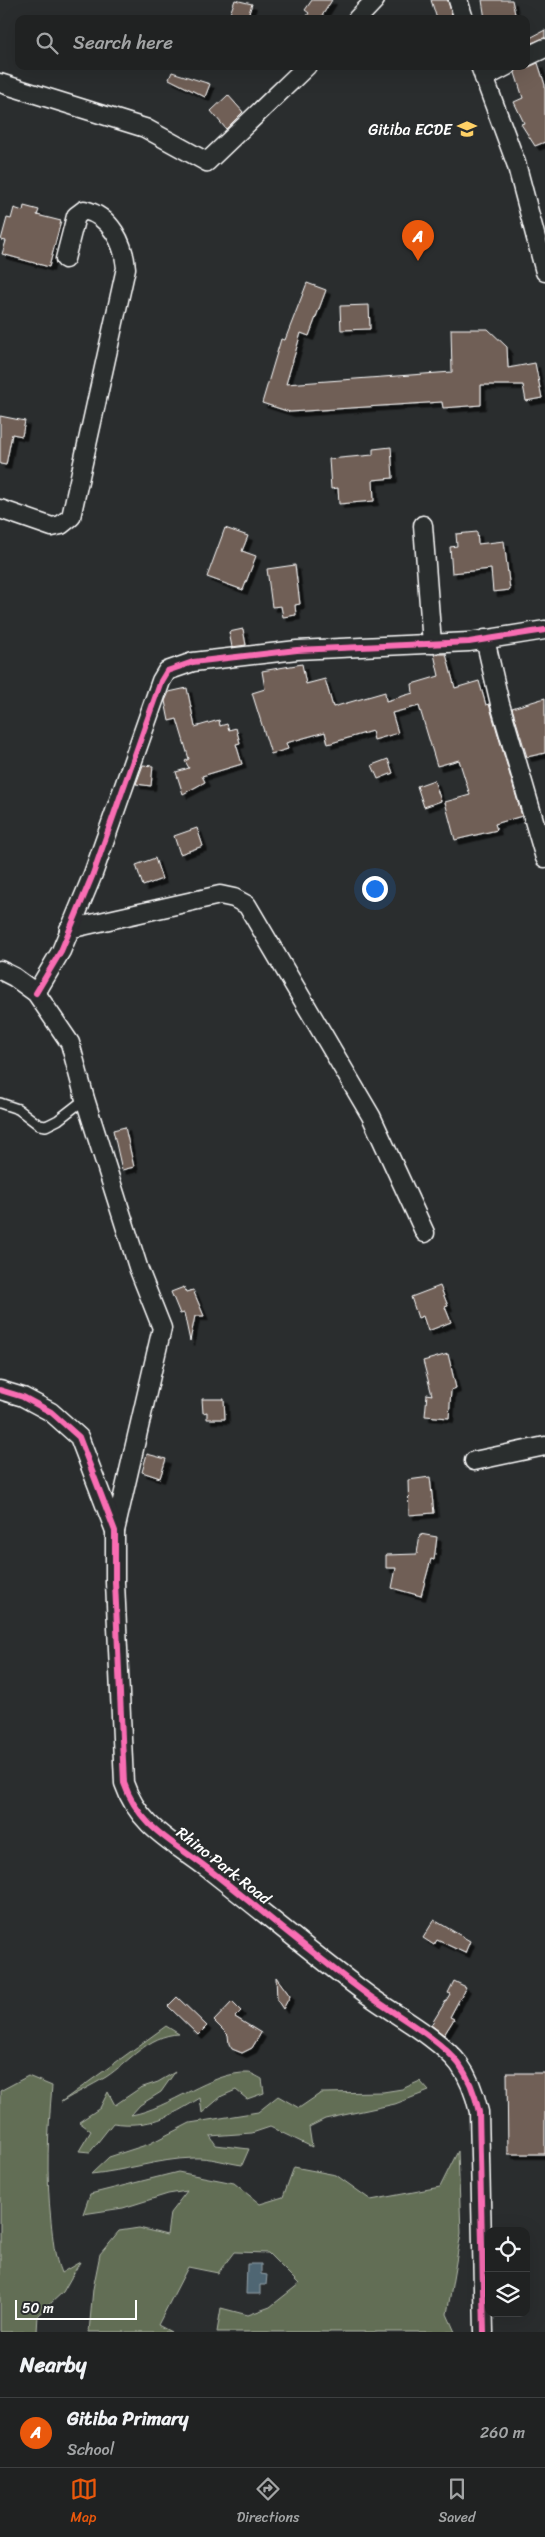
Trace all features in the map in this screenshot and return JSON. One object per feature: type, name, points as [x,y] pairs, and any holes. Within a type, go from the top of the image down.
[{"type":"street","points":[[361,15],[376,0]]},
{"type":"street","points":[[458,0],[463,15]]},
{"type":"street","points":[[530,55],[545,48]]},
{"type":"street","points":[[0,83],[145,128],[207,162],[303,70]]},
{"type":"street","points":[[482,72],[516,163],[544,263]]},
{"type":"street","points":[[0,509],[52,527],[61,526],[71,516],[126,268],[125,252],[118,237],[97,215],[84,210],[76,216],[65,259]]},
{"type":"street","points":[[423,525],[432,644]]},
{"type":"street","points":[[36,993],[61,951],[93,874],[161,681],[167,671],[193,662],[297,650],[432,644],[485,639],[545,630]]},
{"type":"street","points":[[485,639],[500,704],[545,858]]},
{"type":"street","points":[[69,929],[220,895],[234,898],[247,905],[371,1116],[425,1233]]},
{"type":"street","points":[[0,970],[14,977],[36,993],[70,1043],[84,1099],[139,1270],[162,1328],[115,1531]]},
{"type":"street","name":"Rhino Park Road","points":[[0,1390],[23,1397],[50,1412],[79,1437],[115,1531],[115,1582],[124,1783],[130,1802],[137,1813],[153,1828],[251,1902],[312,1953],[434,2041],[458,2062],[472,2086],[479,2112],[484,2332]]},
{"type":"street","points":[[474,1461],[545,1446]]},
{"type":"lane","points":[[0,1103],[18,1108],[39,1125],[46,1126],[58,1120],[84,1099]]},
{"type":"green space","points":[[166,2026],[179,2034],[158,2039],[148,2044],[106,2077],[61,2102]]},
{"type":"green space","points":[[175,2072],[161,2092],[140,2105],[131,2115],[160,2106],[205,2084],[234,2074],[250,2073],[262,2079],[264,2093],[247,2099],[236,2090],[222,2096],[202,2113],[200,2098],[179,2111],[159,2120],[138,2124],[113,2123],[90,2152],[79,2151],[91,2131],[79,2122],[100,2108],[108,2092],[115,2105],[140,2088],[158,2082]]},
{"type":"green space","points":[[28,2076],[52,2086],[48,2187],[54,2247],[61,2273],[80,2262],[63,2292],[38,2315],[37,2332],[0,2332],[0,2091]]},
{"type":"green space","points":[[420,2081],[429,2091],[395,2104],[325,2119],[309,2127],[312,2147],[270,2127],[252,2133],[210,2136],[216,2145],[249,2149],[242,2165],[212,2159],[193,2158],[167,2160],[91,2174],[109,2157],[149,2144],[190,2123],[258,2112],[278,2096],[299,2108],[321,2093],[383,2092],[402,2089]]},
{"type":"green space","points":[[458,2151],[461,2233],[447,2314],[455,2332],[217,2332],[221,2308],[248,2315],[270,2307],[299,2284],[268,2253],[234,2252],[218,2273],[188,2267],[158,2325],[171,2332],[89,2332],[93,2289],[100,2254],[119,2231],[139,2228],[167,2235],[170,2213],[187,2191],[168,2194],[123,2208],[83,2214],[90,2194],[178,2172],[234,2183],[260,2204],[283,2197],[294,2167],[336,2175],[371,2200],[440,2187]]},
{"type":"water","points":[[247,2264],[261,2264],[261,2274],[267,2275],[266,2285],[260,2285],[260,2294],[246,2294]]},
{"type":"building","points":[[235,0],[252,4],[248,15],[229,15]]},
{"type":"building","points":[[312,0],[332,0],[323,15],[308,15],[309,13],[305,10]]},
{"type":"building","points":[[431,0],[448,0],[452,15],[436,15]]},
{"type":"building","points":[[482,0],[512,0],[515,14],[484,15]]},
{"type":"building","points":[[545,30],[545,38],[530,44],[530,38]]},
{"type":"building","points":[[538,63],[545,85],[545,142],[535,146],[521,124],[524,123],[514,102],[523,98],[515,73],[516,70],[530,70],[530,66]]},
{"type":"building","points":[[172,72],[210,84],[205,97],[169,79]]},
{"type":"building","points":[[228,95],[243,112],[226,129],[211,111]]},
{"type":"building","points":[[24,206],[39,210],[37,215],[61,221],[49,267],[2,254],[6,241],[1,240],[7,218],[11,219],[14,208],[23,211]]},
{"type":"building","points":[[307,283],[326,290],[309,336],[301,333],[286,384],[452,372],[451,329],[488,329],[507,347],[508,368],[535,363],[542,398],[526,401],[523,385],[481,385],[481,405],[443,408],[442,402],[290,412],[262,403],[281,339],[285,340]]},
{"type":"building","points":[[369,305],[370,329],[341,330],[340,306]]},
{"type":"building","points":[[0,416],[25,421],[22,436],[12,434],[6,465],[0,464]]},
{"type":"building","points":[[391,447],[393,478],[373,480],[374,501],[339,504],[338,488],[331,489],[329,459],[373,455],[373,449]]},
{"type":"building","points":[[225,528],[248,536],[242,551],[256,556],[243,590],[207,577]]},
{"type":"building","points":[[477,532],[478,544],[504,541],[510,590],[493,592],[491,569],[452,573],[450,547],[457,546],[456,534]]},
{"type":"building","points":[[295,565],[300,604],[295,605],[296,615],[283,617],[281,606],[272,607],[267,569]]},
{"type":"building","points":[[243,629],[246,645],[232,647],[229,632]]},
{"type":"building","points":[[434,654],[446,654],[455,688],[479,681],[486,705],[489,704],[522,816],[495,824],[497,830],[455,840],[445,802],[470,795],[459,760],[437,766],[419,706],[392,713],[398,733],[374,740],[372,731],[328,744],[325,732],[286,743],[288,749],[271,754],[252,693],[265,689],[262,671],[302,664],[306,684],[325,679],[333,707],[385,692],[386,701],[413,693],[412,684],[439,676]]},
{"type":"building","points":[[187,688],[195,727],[219,720],[220,726],[227,724],[229,730],[236,728],[240,743],[236,744],[242,764],[202,776],[205,782],[183,794],[176,772],[189,768],[185,761],[189,759],[177,719],[169,721],[165,701],[169,692]]},
{"type":"building","points":[[545,698],[545,753],[527,757],[512,708]]},
{"type":"building","points":[[388,759],[393,773],[378,779],[372,765]]},
{"type":"building","points":[[143,765],[153,766],[151,786],[136,784]]},
{"type":"building","points":[[434,780],[441,801],[424,807],[417,786]]},
{"type":"building","points":[[197,828],[203,846],[180,854],[174,836]]},
{"type":"building","points":[[155,858],[162,879],[143,886],[136,865]]},
{"type":"building","points":[[125,1127],[134,1167],[122,1170],[113,1130]]},
{"type":"building","points":[[440,1286],[448,1306],[445,1307],[451,1322],[428,1331],[423,1316],[418,1318],[411,1297]]},
{"type":"building","points":[[184,1287],[186,1292],[193,1290],[204,1316],[195,1316],[190,1341],[184,1313],[180,1314],[171,1292]]},
{"type":"building","points":[[448,1354],[456,1388],[451,1390],[449,1418],[425,1416],[427,1394],[432,1395],[423,1361]]},
{"type":"building","points":[[202,1399],[224,1399],[225,1419],[207,1419],[207,1412],[203,1413]]},
{"type":"building","points":[[147,1454],[166,1459],[160,1478],[142,1472]]},
{"type":"building","points":[[430,1477],[434,1513],[409,1515],[408,1480]]},
{"type":"building","points":[[420,1534],[437,1537],[434,1560],[431,1559],[421,1596],[392,1588],[396,1568],[386,1568],[386,1555],[417,1554]]},
{"type":"building","points":[[434,1920],[470,1941],[465,1953],[437,1940],[434,1945],[423,1938]]},
{"type":"building","points":[[276,1977],[290,1996],[283,2009],[277,2000]]},
{"type":"building","points":[[454,1981],[466,1987],[450,2017],[454,2019],[444,2035],[431,2025],[450,1994],[448,1993]]},
{"type":"building","points":[[177,1997],[207,2026],[198,2035],[168,2006]]},
{"type":"building","points":[[232,2002],[241,2011],[235,2017],[261,2033],[252,2048],[242,2053],[232,2049],[229,2044],[228,2035],[214,2021]]},
{"type":"building","points":[[507,2073],[545,2073],[545,2154],[508,2154]]},
{"type":"cycle path","points":[[36,993],[61,951],[93,874],[161,681],[167,671],[193,662],[297,650],[469,642],[545,630]]},
{"type":"cycle path","points":[[0,1390],[23,1397],[51,1412],[79,1437],[115,1531],[115,1582],[124,1783],[138,1811],[169,1841],[207,1868],[368,1995],[440,2045],[459,2064],[466,2075],[474,2093],[479,2112],[484,2332]]},
{"type":"place","name":"Gitiba ECDE","points":[[467,129]]},
{"type":"place","name":"Gitiba Primary","points":[[418,261]]}]
